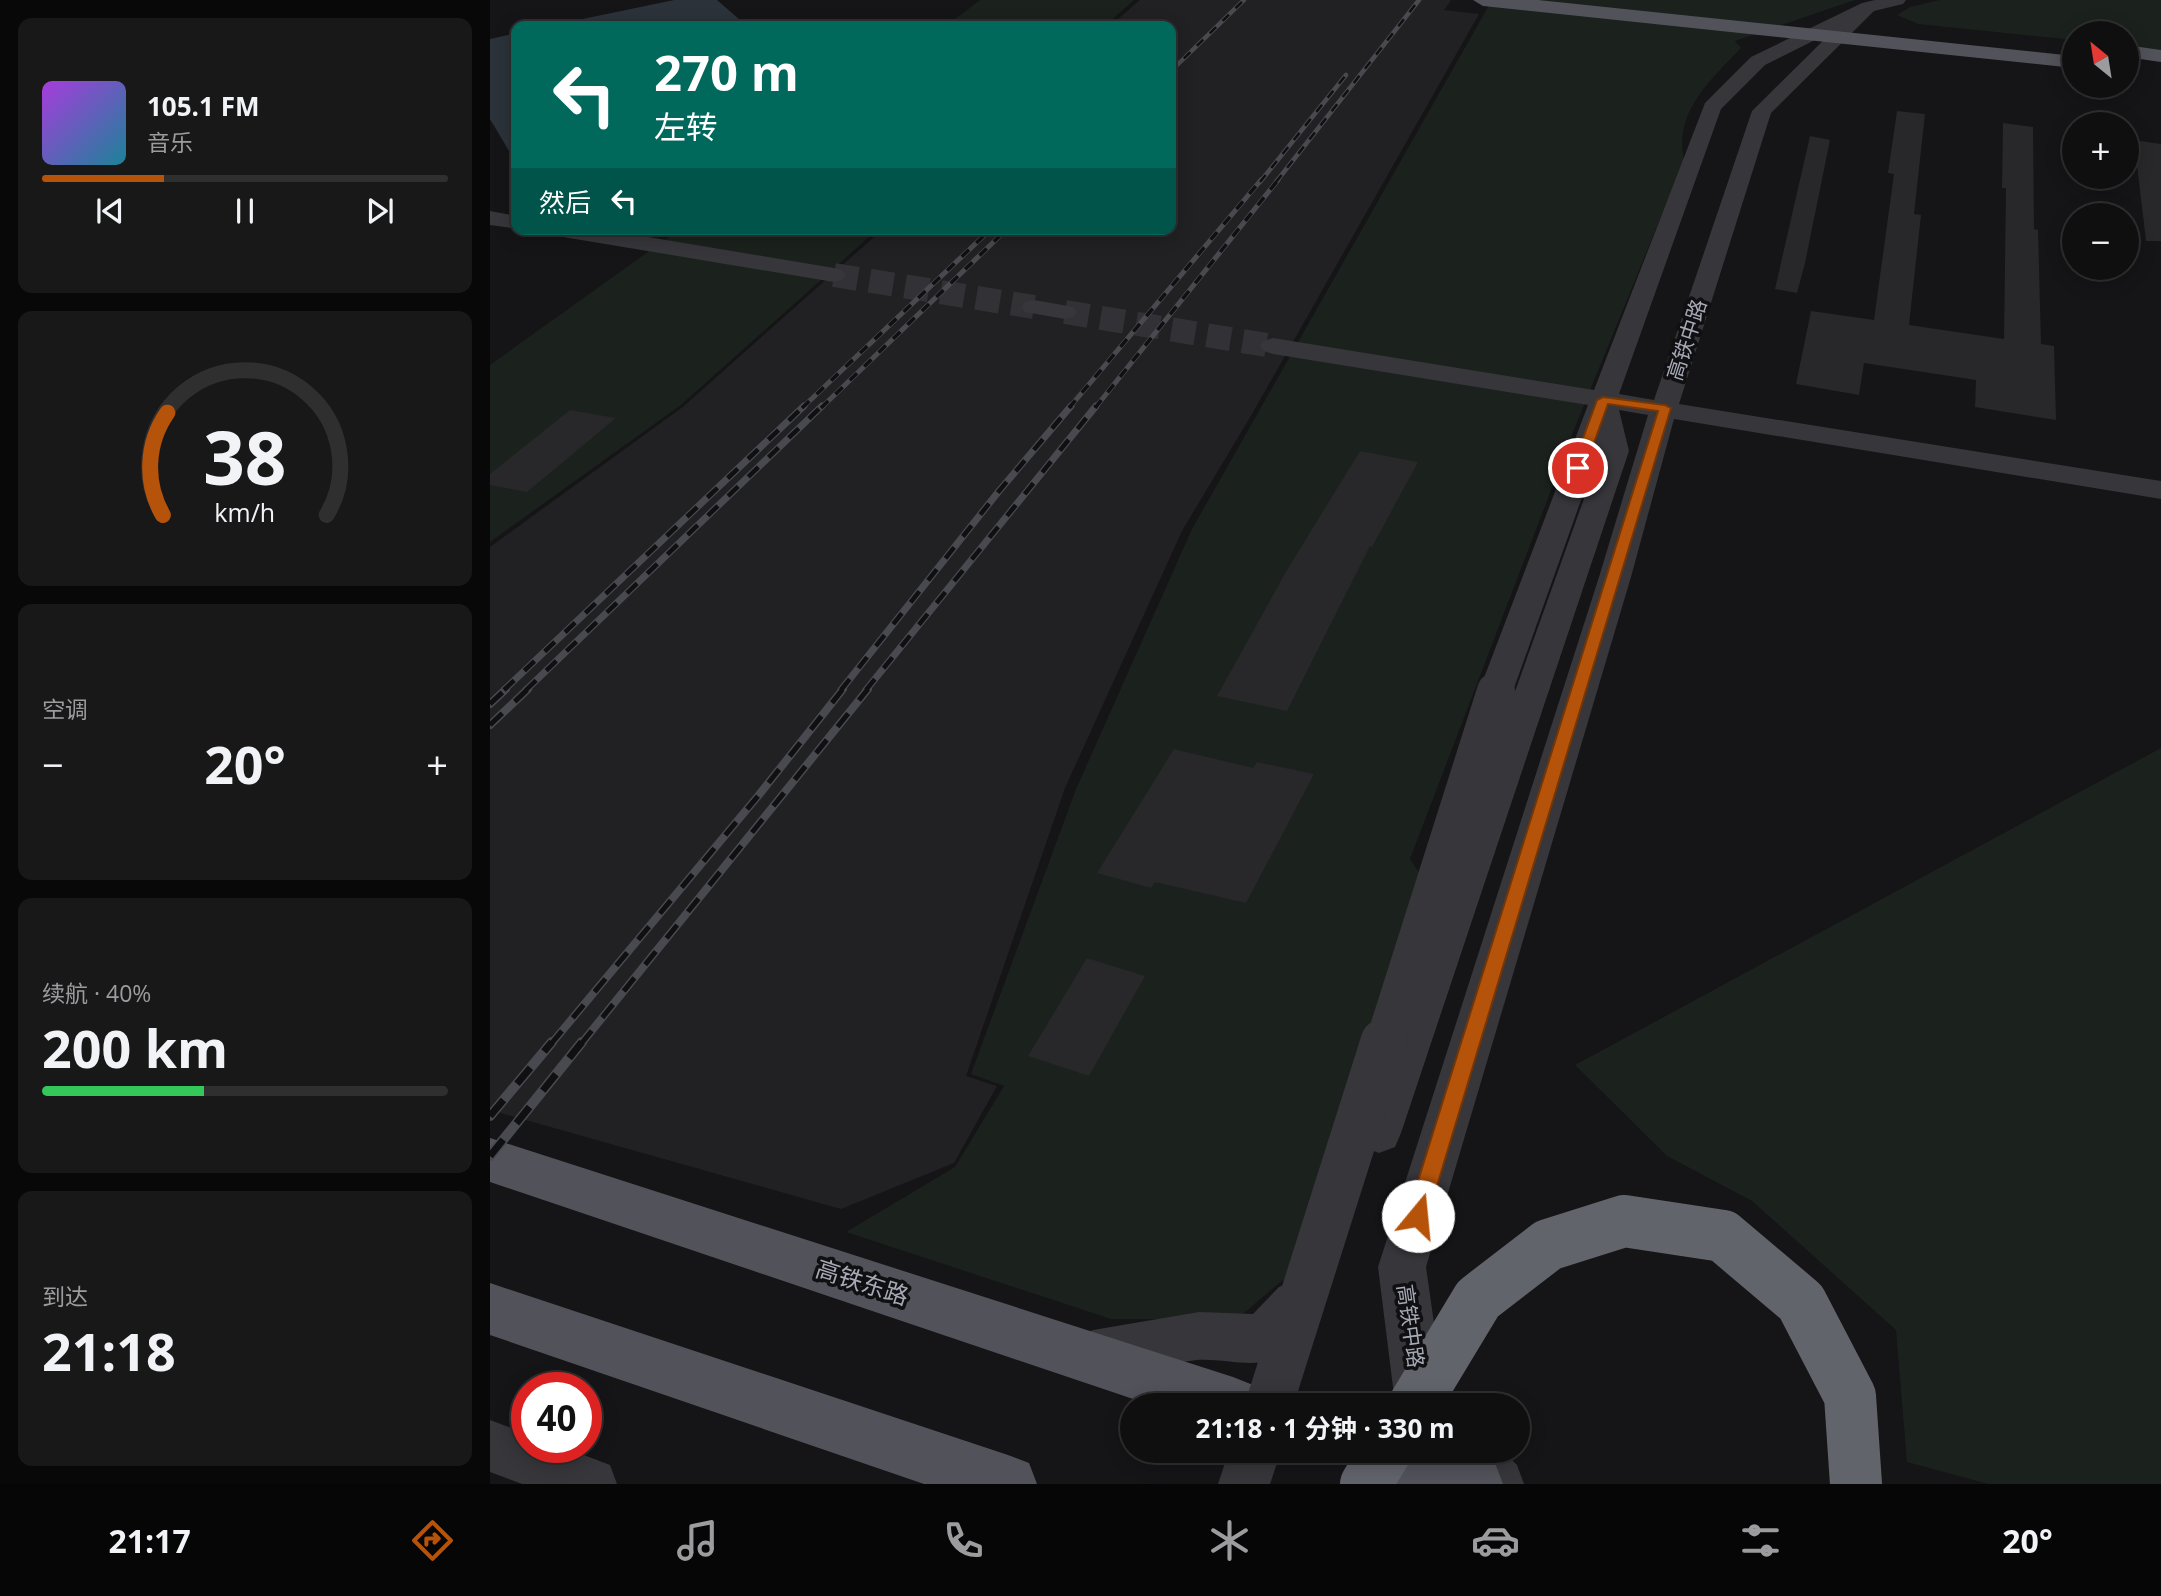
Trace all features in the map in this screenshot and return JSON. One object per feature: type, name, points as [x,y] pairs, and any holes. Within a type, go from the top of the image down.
[{"type":"highway","name":"高铁中路","points":[[1421,1393],[1478,1299],[1548,1245],[1624,1222],[1723,1236],[1801,1302],[1850,1396],[1856,1484]]},
{"type":"highway","points":[[1366,1484],[1379,1463]]},
{"type":"main road","points":[[1483,0],[1852,20],[2062,60]]},
{"type":"main road","points":[[1650,0],[2062,43]]},
{"type":"main road","points":[[2139,53],[2161,56]]},
{"type":"main road","points":[[2139,70],[2161,73]]},
{"type":"main road","name":"高铁东路","points":[[490,1160],[1196,1393]]},
{"type":"main road","points":[[490,1310],[1008,1484]]},
{"type":"main road","points":[[1409,1463],[1474,1484]]},
{"type":"street","points":[[1273,1393],[1496,691],[1712,107],[1758,61],[1852,20]]},
{"type":"street","name":"高铁中路","points":[[1419,1393],[1402,1267],[1665,408],[1762,111],[1852,20]]},
{"type":"street","points":[[490,218],[511,222]]},
{"type":"street","points":[[593,235],[834,275]]},
{"type":"street","points":[[1034,307],[1065,312]]},
{"type":"street","points":[[1273,346],[2161,490]]},
{"type":"street","points":[[1082,1356],[1199,1336],[1264,1339],[1334,1261],[1615,451],[1603,400]]},
{"type":"street","points":[[490,1446],[591,1484]]},
{"type":"street","points":[[1244,1484],[1251,1463]]},
{"type":"street","points":[[1479,1463],[1498,1484]]},
{"type":"shaded area","points":[[674,0],[717,0],[741,21],[573,21]]},
{"type":"shaded area","points":[[980,0],[1134,0],[1111,21],[953,21]]},
{"type":"shaded area","points":[[1140,0],[1451,0],[1444,10],[1479,14],[1252,414],[1182,531],[1065,788],[966,1076],[997,1086],[954,1163],[841,1209],[490,1110],[490,547],[684,406],[876,235],[1176,235],[1176,21],[1116,21]]},
{"type":"shaded area","points":[[1492,0],[1855,0],[1735,41],[1741,48],[1707,85],[1689,112],[1682,142],[1684,160],[1576,425],[1410,859],[1423,878],[1290,1274],[1237,1319],[1111,1319],[846,1232],[955,1167],[1004,1086],[971,1074],[1076,789],[1192,529]]},
{"type":"shaded area","points":[[1939,0],[2161,0],[2161,50],[2139,47],[2139,21],[2062,21],[2062,39],[1918,24],[1897,15],[1910,7]]},
{"type":"shaded area","points":[[511,34],[511,155],[490,119],[490,39]]},
{"type":"shaded area","points":[[672,235],[871,235],[681,405],[490,542],[490,365]]},
{"type":"shaded area","points":[[2161,748],[2161,1484],[1988,1484],[1907,1462],[1896,1330],[1752,1201],[1667,1156],[1575,1065]]},
{"type":"building","points":[[1897,111],[1925,114],[1914,214],[1921,215],[1909,325],[2004,339],[2006,188],[2002,188],[2003,123],[2033,127],[2034,229],[2038,230],[2041,344],[2054,346],[2056,420],[1975,407],[1976,380],[1864,363],[1859,395],[1796,384],[1811,311],[1874,320],[1894,174],[1888,173]]},
{"type":"building","points":[[1810,136],[1830,140],[1797,293],[1775,289]]},
{"type":"building","points":[[2139,141],[2161,144],[2161,241],[2146,241],[2139,182]]},
{"type":"building","points":[[570,410],[616,418],[527,492],[490,485],[490,474]]},
{"type":"building","points":[[1360,451],[1418,462],[1372,547],[1370,546],[1287,711],[1217,696],[1287,570]]},
{"type":"building","points":[[1174,749],[1253,768],[1257,762],[1314,774],[1246,903],[1155,882],[1151,888],[1097,873]]},
{"type":"building","points":[[1087,958],[1145,976],[1089,1076],[1028,1056]]},
{"type":"tunnel","points":[[834,275],[1034,307]]},
{"type":"tunnel","points":[[1065,312],[1273,346]]},
{"type":"railway","points":[[1176,66],[1244,0]]},
{"type":"railway","points":[[1276,182],[1419,0]]},
{"type":"railway","points":[[1260,182],[1346,75]]},
{"type":"railway","points":[[1069,408],[1261,180]]},
{"type":"railway","points":[[1095,408],[1278,180]]},
{"type":"railway","points":[[802,408],[985,235]]},
{"type":"railway","points":[[821,408],[1001,235]]},
{"type":"railway","points":[[504,690],[804,406]]},
{"type":"railway","points":[[526,690],[822,406]]},
{"type":"railway","points":[[841,690],[999,491],[1071,406]]},
{"type":"railway","points":[[866,690],[1096,406]]},
{"type":"railway","points":[[490,704],[506,689]]},
{"type":"railway","points":[[490,725],[528,689]]},
{"type":"railway","points":[[551,1044],[758,796],[843,689]]},
{"type":"railway","points":[[581,1044],[868,689]]},
{"type":"railway","points":[[490,1116],[552,1042]]},
{"type":"railway","points":[[490,1156],[582,1042]]},
{"type":"route","points":[[1418,1216],[1665,408],[1603,400],[1578,468]]}]
